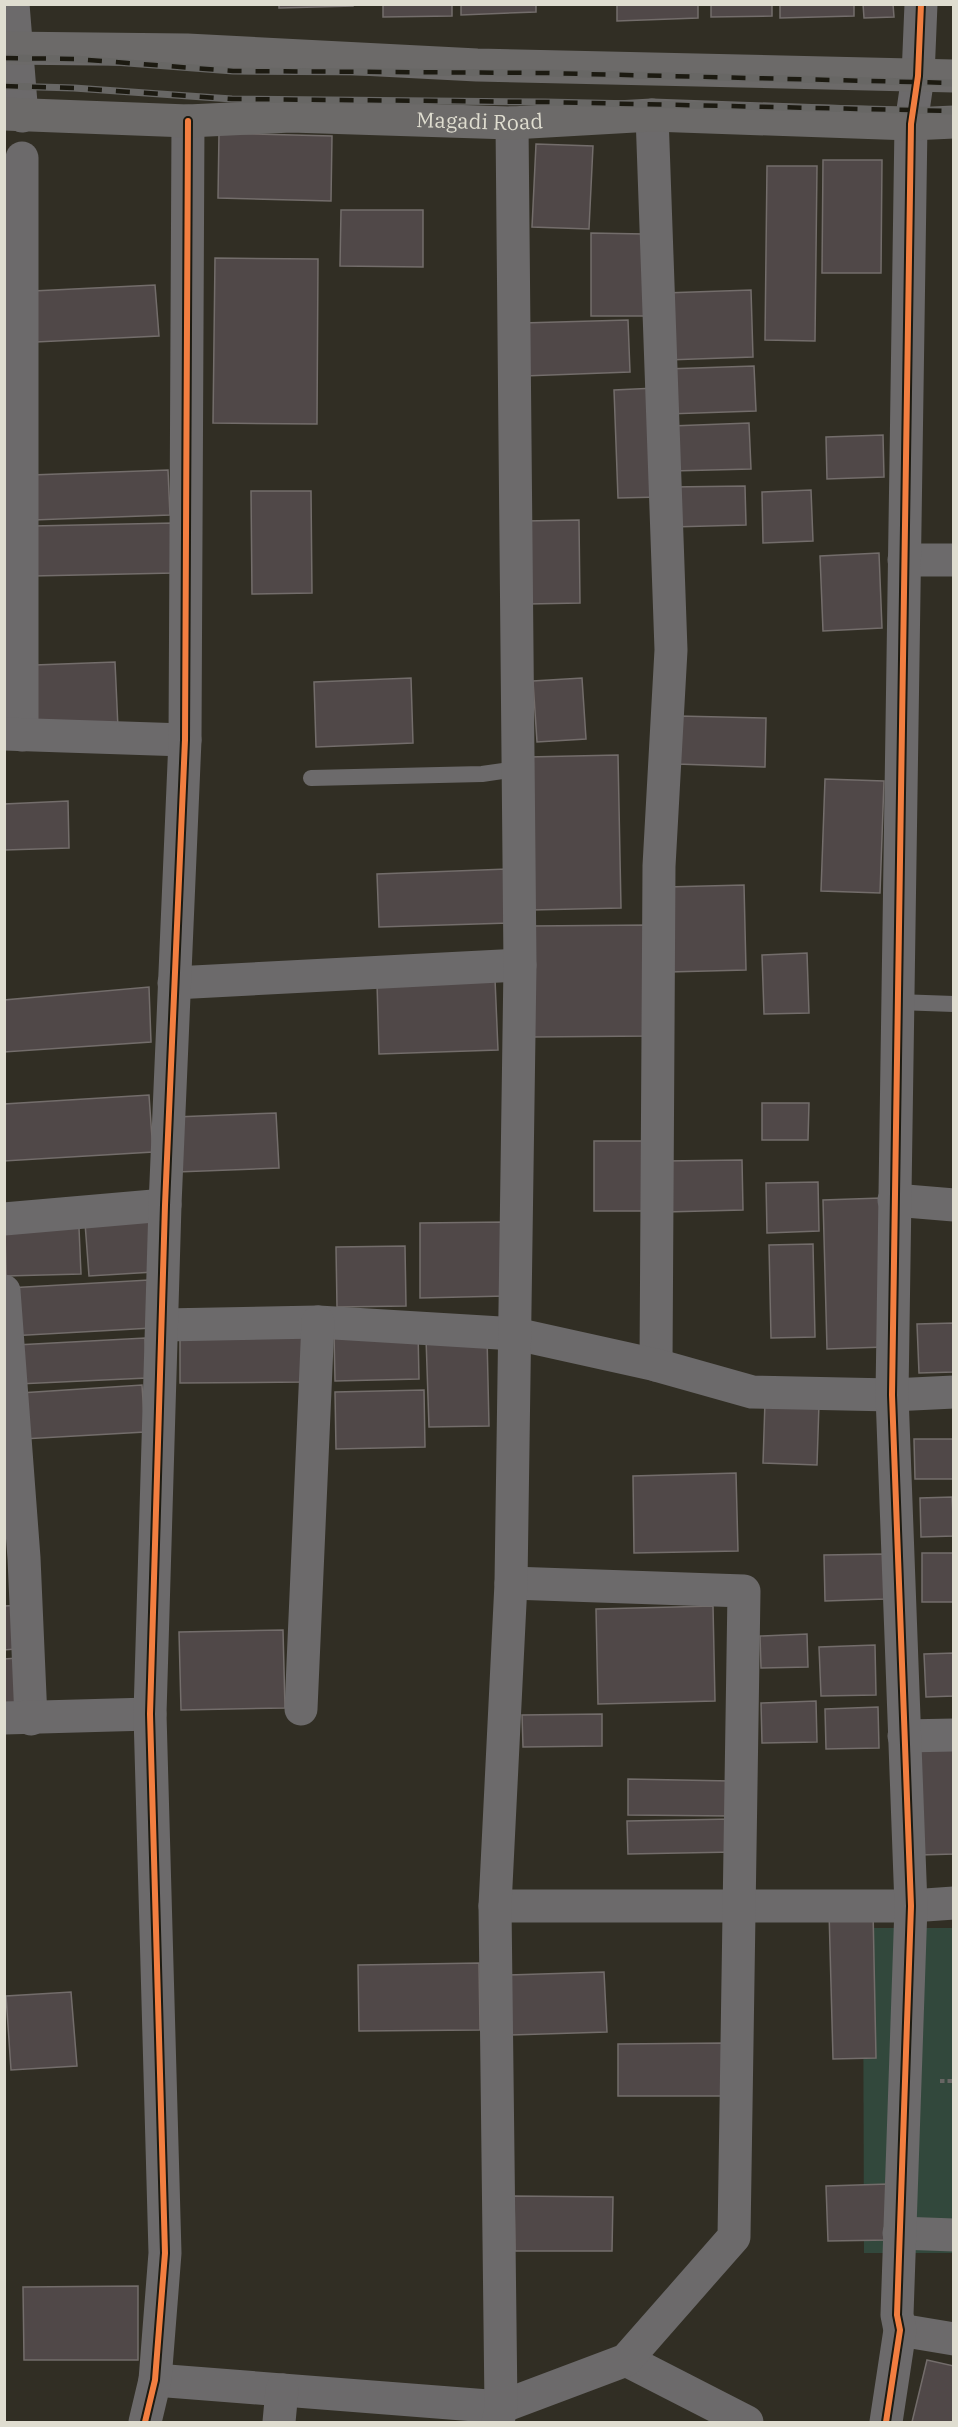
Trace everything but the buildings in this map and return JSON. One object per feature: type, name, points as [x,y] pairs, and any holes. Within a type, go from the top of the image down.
[{"type":"main road","points":[[11,47],[187,50],[477,65],[954,76]]},
{"type":"main road","name":"Magadi Road","points":[[13,115],[188,121],[291,116],[512,123],[652,115],[910,124],[954,122]]},
{"type":"street","points":[[13,4],[11,47],[13,115]]},
{"type":"street","points":[[886,2422],[900,2330],[897,2315],[899,2233],[911,1906],[892,1395],[910,124],[918,76],[921,4]]},
{"type":"street","points":[[652,115],[670,650],[659,867],[656,1365]]},
{"type":"street","points":[[145,2422],[155,2380],[165,2253],[150,1714],[165,1205],[184,740],[188,121]]},
{"type":"street","points":[[499,2415],[495,1906],[511,1583],[520,965],[512,123]]},
{"type":"street","points":[[22,158],[13,734],[184,740]]},
{"type":"street","points":[[904,560],[954,560]]},
{"type":"street","points":[[174,982],[520,965]]},
{"type":"street","points":[[894,1200],[954,1205]]},
{"type":"street","points":[[4,1219],[165,1205]]},
{"type":"street","points":[[4,1291],[24,1558],[18,1719],[150,1714]]},
{"type":"street","points":[[301,1709],[318,1322]]},
{"type":"street","points":[[163,1325],[318,1322],[516,1334],[656,1365],[752,1392],[892,1395],[954,1392]]},
{"type":"street","points":[[155,2380],[282,2390],[499,2415],[626,2360],[734,2237],[744,1591],[511,1583]]},
{"type":"street","points":[[904,1736],[954,1735]]},
{"type":"street","points":[[495,1906],[911,1906],[954,1903]]},
{"type":"street","points":[[899,2233],[954,2235]]},
{"type":"street","points":[[900,2330],[954,2339]]},
{"type":"street","points":[[626,2360],[747,2422]]},
{"type":"street","points":[[279,2422],[282,2390]]},
{"type":"lane","points":[[311,778],[482,774],[517,768]]},
{"type":"lane","points":[[897,1002],[954,1004]]},
{"type":"green space","points":[[863,1928],[953,1928],[953,2253],[864,2253]]},
{"type":"railway","points":[[4,58],[75,59],[233,71],[545,73],[954,83]]},
{"type":"railway","points":[[4,86],[74,88],[232,99],[545,102],[954,111]]},
{"type":"cycle path","points":[[886,2422],[900,2330],[897,2315],[911,1906],[892,1395],[911,124],[918,76],[921,4]]},
{"type":"cycle path","points":[[145,2422],[155,2380],[165,2253],[150,1714],[165,1205],[185,740],[188,121]]}]
